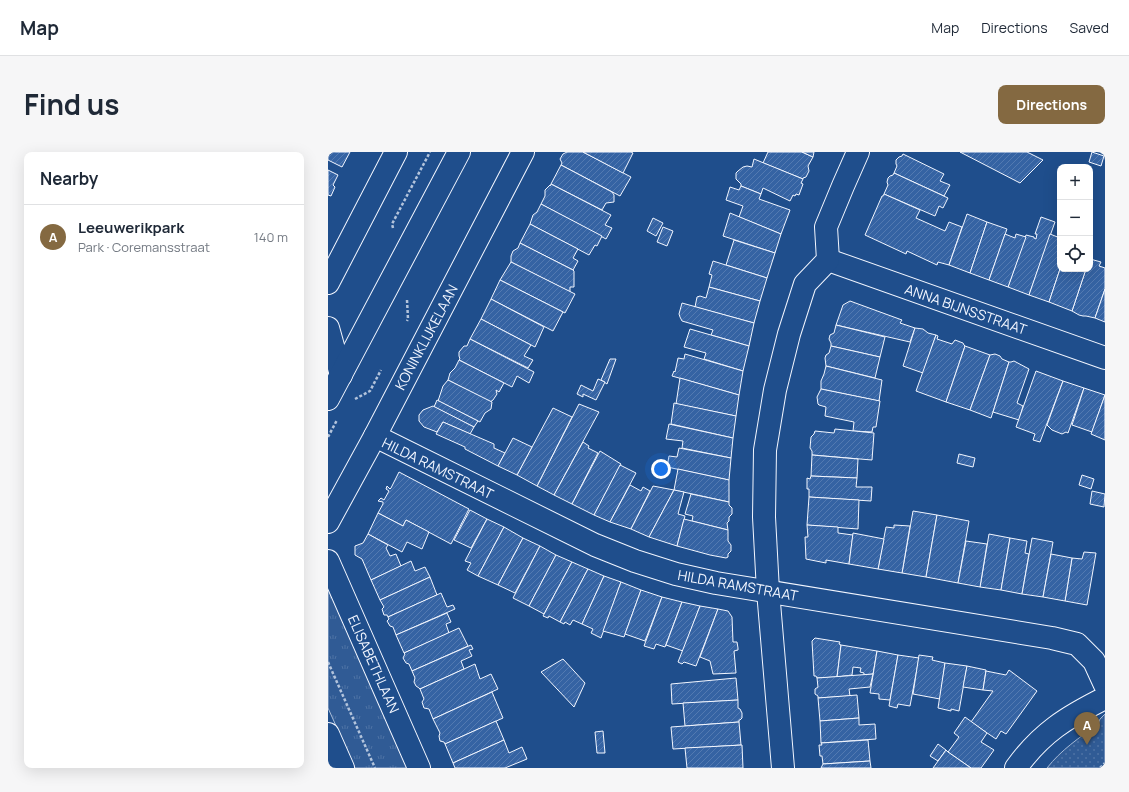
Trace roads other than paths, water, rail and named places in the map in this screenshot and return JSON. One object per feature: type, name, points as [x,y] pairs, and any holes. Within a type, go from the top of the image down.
[{"type":"street","points":[[328,283],[396,152]]},
{"type":"street","points":[[328,400],[459,152]]},
{"type":"street","name":"KONINKLIJKELAAN","points":[[328,522],[375,436],[523,152]]},
{"type":"street","points":[[783,768],[768,591],[764,517],[765,450],[774,390],[788,334],[805,284],[828,260],[826,226],[858,152]]},
{"type":"street","name":"ANNA BIJNSSTRAAT","points":[[828,260],[1105,358]]},
{"type":"street","points":[[328,328],[341,375]]},
{"type":"street","name":"HILDA RAMSTRAAT","points":[[375,436],[595,545],[628,558],[676,574],[716,583],[1052,638],[1076,644],[1094,661],[1105,686]]},
{"type":"street","name":"ELISABETHLAAN","points":[[328,561],[419,768]]},
{"type":"street","points":[[1016,768],[1028,752],[1045,735],[1064,721],[1105,698]]},
{"type":"street","points":[[328,734],[343,768]]},
{"type":"place","name":"Leeuwerikpark","points":[[1087,745]]}]
